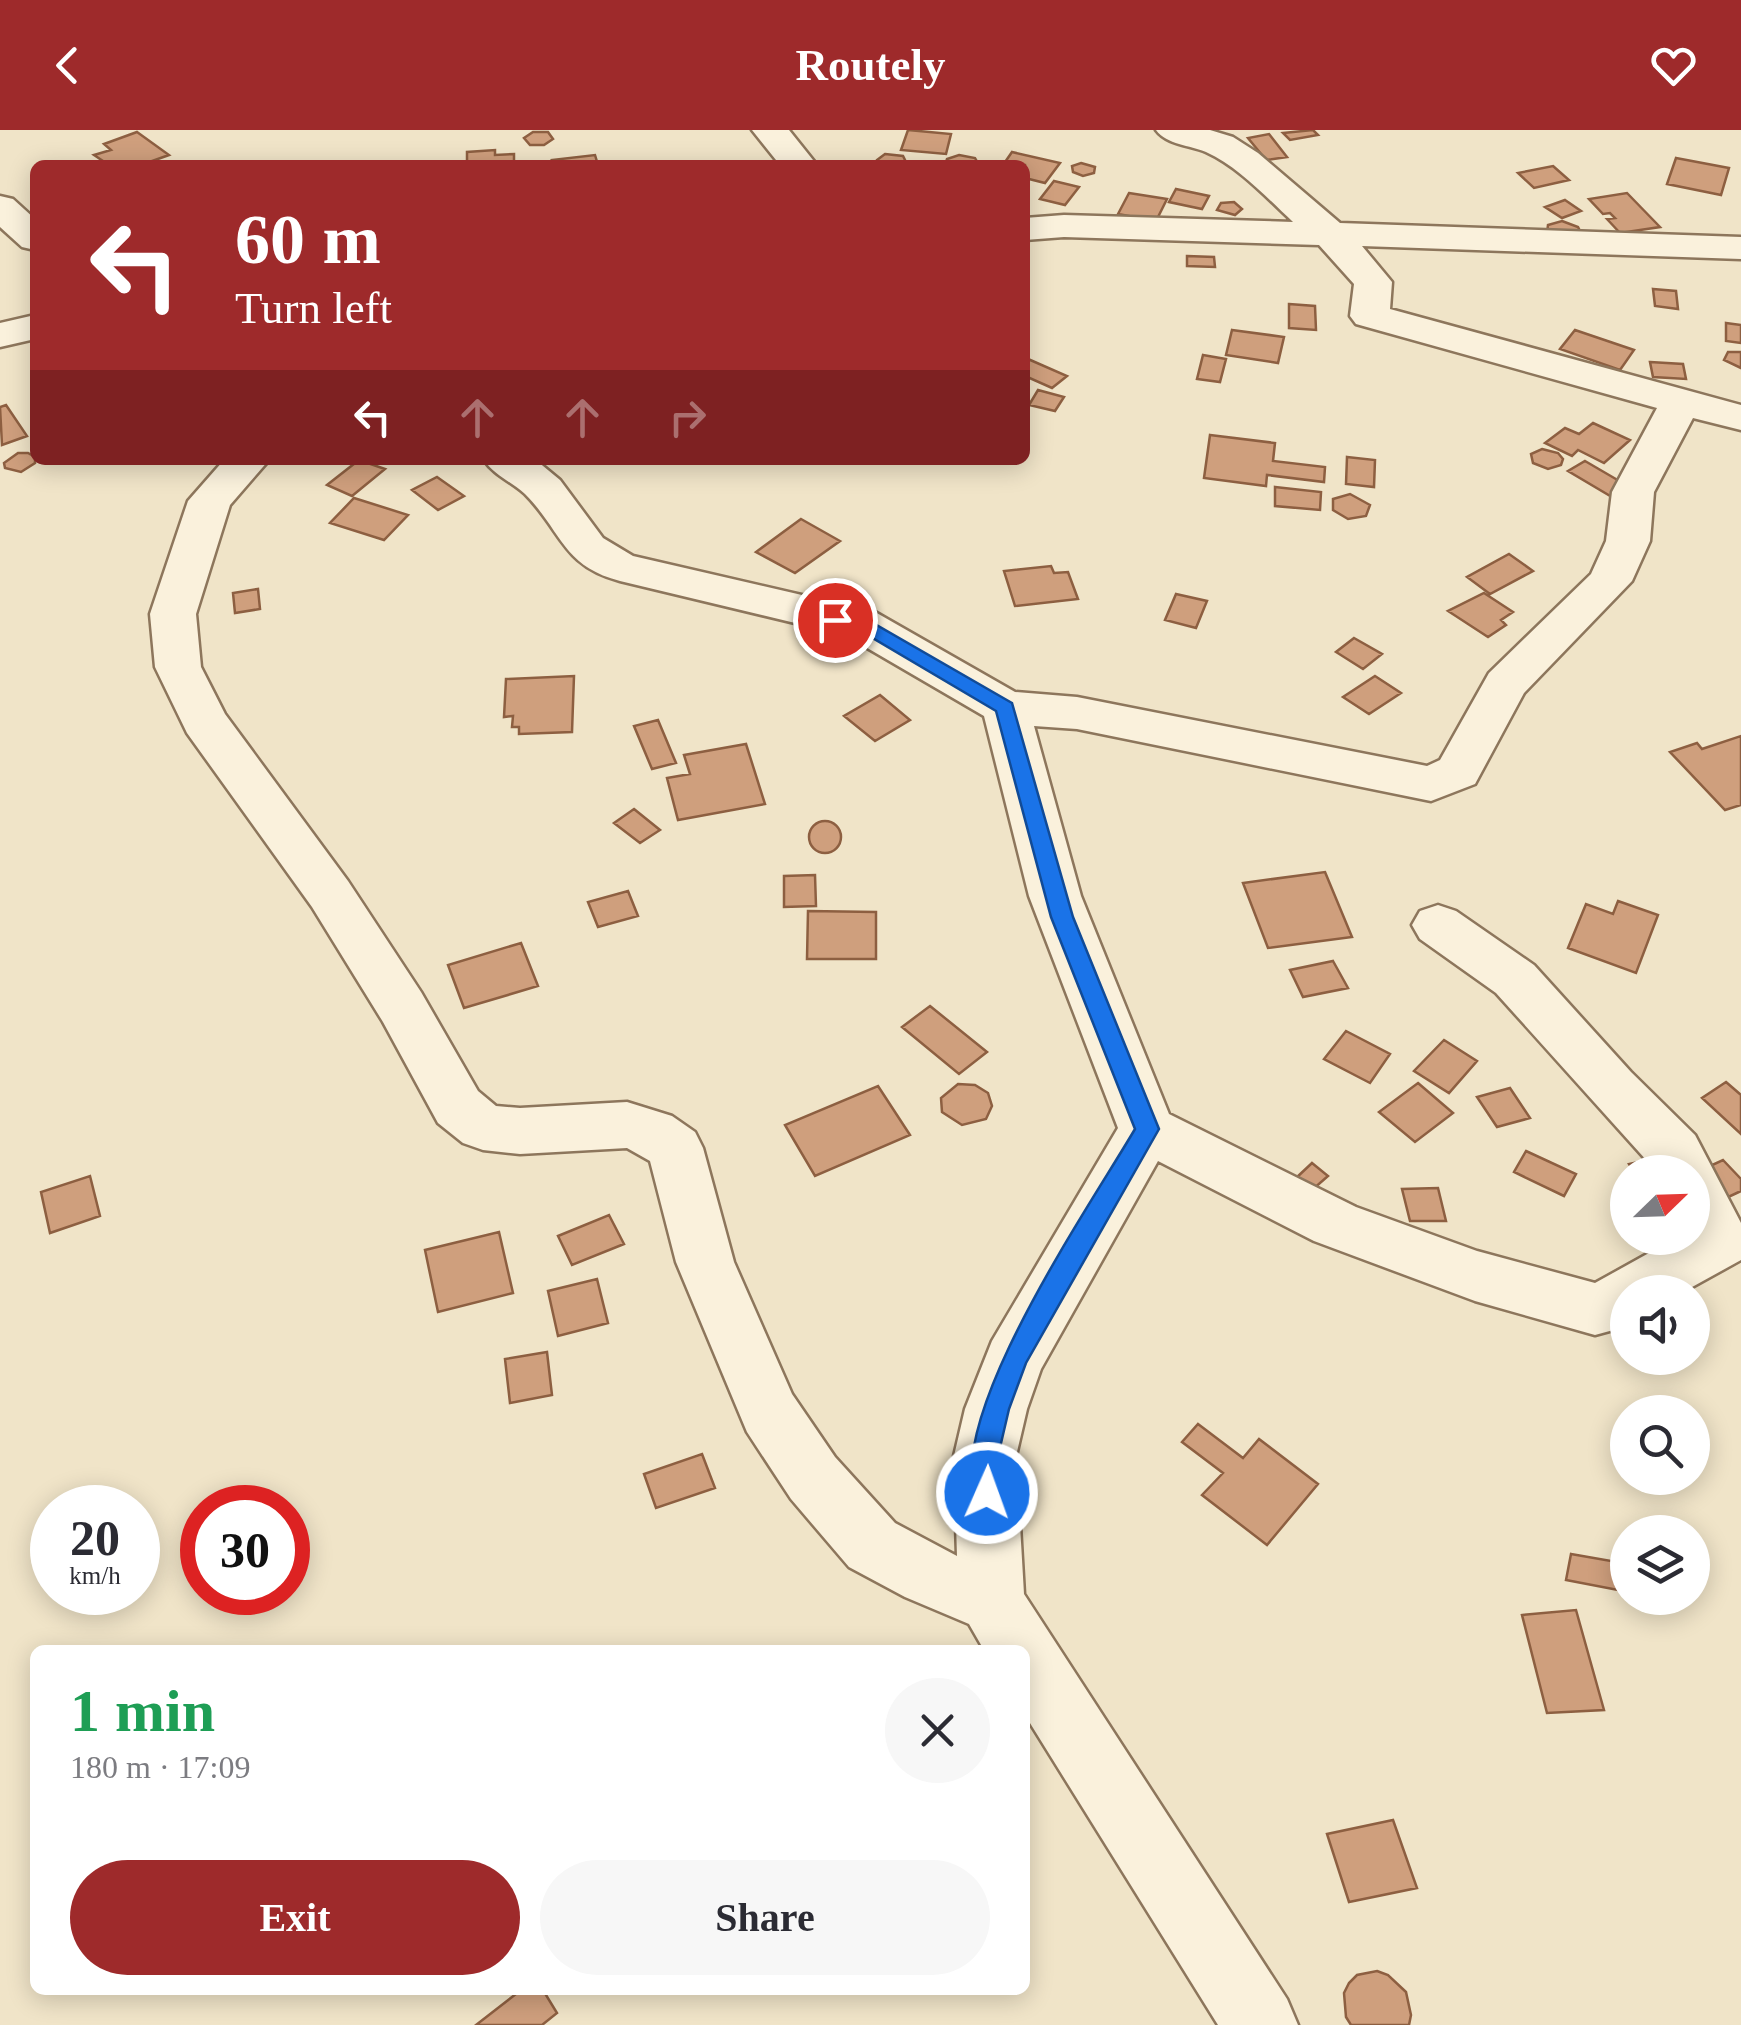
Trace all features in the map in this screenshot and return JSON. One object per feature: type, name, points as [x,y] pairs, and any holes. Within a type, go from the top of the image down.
[{"type":"street","points":[[770,130],[795,160]]},
{"type":"street","points":[[1174,130],[1220,145],[1246,162],[1330,234],[1373,282],[1370,316],[1741,418]]},
{"type":"street","points":[[0,207],[30,234]]},
{"type":"street","points":[[1030,217],[1064,226]]},
{"type":"street","points":[[1030,229],[1064,226],[1741,248]]},
{"type":"street","points":[[0,335],[30,328]]},
{"type":"street","points":[[513,465],[534,478],[586,549],[598,558],[656,576],[859,623],[1005,708],[1077,713],[1431,784],[1458,772],[1506,684],[1610,582],[1628,541],[1633,492],[1681,402]]},
{"type":"street","points":[[243,465],[210,502],[174,614],[178,667],[204,721],[330,894],[402,1007],[458,1107],[483,1126],[520,1130],[627,1124],[652,1132],[674,1148],[705,1262],[768,1412],[813,1478],[872,1544],[928,1575],[1013,1635]]},
{"type":"street","points":[[1005,708],[1060,910],[1147,1129],[1335,1224],[1475,1276],[1595,1309],[1610,1305]]},
{"type":"street","points":[[1438,925],[1515,979],[1611,1088],[1677,1155]]},
{"type":"street","points":[[1013,1635],[985,1456],[996,1409],[1014,1360],[1147,1129]]},
{"type":"street","points":[[1710,1221],[1721,1242],[1710,1248]]},
{"type":"street","points":[[1663,1275],[1698,1255]]},
{"type":"street","points":[[1030,1662],[1261,2025]]},
{"type":"building","points":[[908,130],[951,134],[946,154],[901,150]]},
{"type":"building","points":[[1313,130],[1318,135],[1290,140],[1283,133]]},
{"type":"building","points":[[137,132],[169,155],[155,160],[102,160],[94,155],[111,150],[104,144]]},
{"type":"building","points":[[533,132],[548,132],[553,139],[544,145],[530,145],[524,138]]},
{"type":"building","points":[[1269,134],[1287,157],[1266,160],[1248,138]]},
{"type":"building","points":[[495,150],[495,155],[514,154],[514,160],[467,160],[467,152]]},
{"type":"building","points":[[1012,152],[1060,163],[1045,183],[1030,179],[1030,160],[1006,160]]},
{"type":"building","points":[[885,154],[903,156],[905,160],[877,160]]},
{"type":"building","points":[[595,155],[596,160],[552,160]]},
{"type":"building","points":[[959,155],[976,160],[947,160]]},
{"type":"building","points":[[1676,158],[1729,168],[1721,195],[1667,184]]},
{"type":"building","points":[[1081,163],[1095,167],[1094,173],[1083,176],[1073,172],[1072,166]]},
{"type":"building","points":[[1553,166],[1569,180],[1534,188],[1518,173]]},
{"type":"building","points":[[1054,181],[1079,187],[1065,205],[1040,199]]},
{"type":"building","points":[[1176,189],[1209,196],[1202,209],[1169,202]]},
{"type":"building","points":[[1129,193],[1167,199],[1156,221],[1118,214]]},
{"type":"building","points":[[1627,193],[1660,227],[1620,233],[1607,219],[1615,218],[1610,213],[1603,214],[1589,199]]},
{"type":"building","points":[[1565,200],[1581,211],[1562,218],[1545,207]]},
{"type":"building","points":[[1234,202],[1242,209],[1235,215],[1217,210],[1221,203]]},
{"type":"building","points":[[1562,221],[1578,227],[1581,233],[1547,233],[1548,225]]},
{"type":"building","points":[[1187,256],[1214,257],[1215,267],[1187,266]]},
{"type":"building","points":[[1653,289],[1676,291],[1678,309],[1655,306]]},
{"type":"building","points":[[1289,304],[1315,306],[1316,330],[1289,328]]},
{"type":"building","points":[[1726,323],[1741,325],[1741,343],[1726,341]]},
{"type":"building","points":[[1232,330],[1284,337],[1278,363],[1226,355]]},
{"type":"building","points":[[1575,330],[1634,350],[1620,370],[1560,349]]},
{"type":"building","points":[[1728,352],[1741,352],[1741,368],[1724,360]]},
{"type":"building","points":[[1203,355],[1226,359],[1220,382],[1197,379]]},
{"type":"building","points":[[1030,360],[1067,376],[1052,388],[1030,378]]},
{"type":"building","points":[[1650,362],[1683,364],[1686,379],[1653,377]]},
{"type":"building","points":[[1038,390],[1064,397],[1055,411],[1030,403]]},
{"type":"building","points":[[6,405],[27,436],[2,445],[0,407]]},
{"type":"building","points":[[1593,423],[1630,440],[1604,463],[1578,450],[1572,456],[1545,443],[1565,428],[1579,434]]},
{"type":"building","points":[[1210,435],[1275,443],[1273,461],[1325,467],[1324,482],[1267,475],[1266,486],[1204,478]]},
{"type":"building","points":[[1542,449],[1558,453],[1563,459],[1561,465],[1548,469],[1533,463],[1531,454]]},
{"type":"building","points":[[18,453],[28,453],[32,465],[21,472],[5,468],[4,463]]},
{"type":"building","points":[[1347,457],[1375,460],[1374,487],[1346,484]]},
{"type":"building","points":[[1585,461],[1633,489],[1617,500],[1568,471]]},
{"type":"building","points":[[353,465],[385,469],[352,496],[327,485]]},
{"type":"building","points":[[437,477],[464,496],[438,510],[412,490]]},
{"type":"building","points":[[1275,487],[1321,492],[1320,510],[1275,506]]},
{"type":"building","points":[[1350,494],[1370,505],[1366,516],[1348,519],[1333,510],[1333,499]]},
{"type":"building","points":[[354,498],[408,515],[384,540],[330,523]]},
{"type":"building","points":[[801,519],[840,541],[795,573],[756,552]]},
{"type":"building","points":[[1509,554],[1533,571],[1490,594],[1467,577]]},
{"type":"building","points":[[1051,566],[1054,573],[1068,572],[1078,599],[1015,606],[1004,571]]},
{"type":"building","points":[[258,589],[260,609],[235,613],[233,593]]},
{"type":"building","points":[[1484,593],[1513,612],[1501,620],[1506,625],[1488,637],[1448,611]]},
{"type":"building","points":[[1176,594],[1207,601],[1196,628],[1165,620]]},
{"type":"building","points":[[1354,638],[1382,654],[1363,669],[1336,652]]},
{"type":"building","points":[[574,676],[572,732],[519,734],[519,727],[512,727],[513,716],[504,717],[506,679]]},
{"type":"building","points":[[1375,676],[1401,693],[1369,714],[1343,697]]},
{"type":"building","points":[[880,695],[910,720],[875,741],[844,716]]},
{"type":"building","points":[[658,720],[676,763],[652,769],[634,726]]},
{"type":"building","points":[[1741,736],[1741,805],[1725,810],[1670,752],[1697,743],[1702,749]]},
{"type":"building","points":[[746,744],[765,804],[678,820],[667,778],[690,774],[684,755]]},
{"type":"building","points":[[634,809],[660,830],[640,843],[614,823]]},
{"type":"building","points":[[825,821],[836,826],[841,837],[836,848],[825,853],[814,848],[809,837],[814,826]]},
{"type":"building","points":[[1325,872],[1352,937],[1268,948],[1243,883]]},
{"type":"building","points":[[815,875],[816,906],[784,907],[784,876]]},
{"type":"building","points":[[628,891],[638,916],[598,927],[588,902]]},
{"type":"building","points":[[1618,901],[1658,915],[1636,973],[1568,948],[1586,904],[1613,914]]},
{"type":"building","points":[[808,911],[876,912],[876,959],[807,959]]},
{"type":"building","points":[[521,943],[538,986],[464,1008],[448,965]]},
{"type":"building","points":[[1333,961],[1348,988],[1303,997],[1290,970]]},
{"type":"building","points":[[930,1006],[987,1052],[959,1074],[902,1027]]},
{"type":"building","points":[[1346,1031],[1390,1054],[1370,1083],[1324,1059]]},
{"type":"building","points":[[1444,1040],[1477,1061],[1449,1093],[1414,1071]]},
{"type":"building","points":[[1726,1082],[1741,1095],[1741,1134],[1702,1098]]},
{"type":"building","points":[[1418,1083],[1453,1113],[1415,1142],[1379,1112]]},
{"type":"building","points":[[958,1084],[975,1085],[988,1093],[992,1106],[986,1119],[962,1125],[942,1112],[941,1098]]},
{"type":"building","points":[[878,1086],[910,1135],[815,1176],[785,1125]]},
{"type":"building","points":[[1510,1088],[1530,1118],[1497,1127],[1477,1097]]},
{"type":"building","points":[[1526,1151],[1576,1174],[1564,1196],[1514,1172]]},
{"type":"building","points":[[1723,1160],[1741,1179],[1741,1191],[1722,1200],[1710,1187],[1710,1166]]},
{"type":"building","points":[[1312,1163],[1328,1176],[1311,1191],[1295,1179]]},
{"type":"building","points":[[90,1176],[100,1216],[50,1233],[41,1192]]},
{"type":"building","points":[[1438,1188],[1446,1221],[1410,1221],[1402,1189]]},
{"type":"building","points":[[609,1215],[624,1244],[572,1265],[558,1236]]},
{"type":"building","points":[[499,1232],[513,1293],[438,1312],[425,1250]]},
{"type":"building","points":[[597,1279],[608,1323],[558,1336],[548,1291]]},
{"type":"building","points":[[547,1352],[552,1395],[510,1403],[505,1359]]},
{"type":"building","points":[[1198,1424],[1243,1458],[1259,1439],[1318,1484],[1267,1545],[1202,1495],[1223,1473],[1182,1442]]},
{"type":"building","points":[[702,1454],[715,1488],[656,1508],[644,1474]]},
{"type":"building","points":[[1571,1554],[1610,1561],[1610,1588],[1566,1580]]},
{"type":"building","points":[[1576,1610],[1604,1710],[1547,1713],[1522,1615]]},
{"type":"building","points":[[1393,1820],[1417,1888],[1349,1902],[1327,1834]]},
{"type":"building","points":[[1377,1971],[1388,1975],[1406,1992],[1409,2025],[1351,2025],[1346,2017],[1344,1993],[1349,1983],[1357,1975]]},
{"type":"building","points":[[515,1995],[546,1995],[557,2013],[542,2025],[476,2025]]},
{"type":"route","points":[[835,620],[859,623],[875,631],[1005,708],[1062,917],[1147,1129],[1014,1360],[996,1409],[985,1456],[987,1493]]}]
